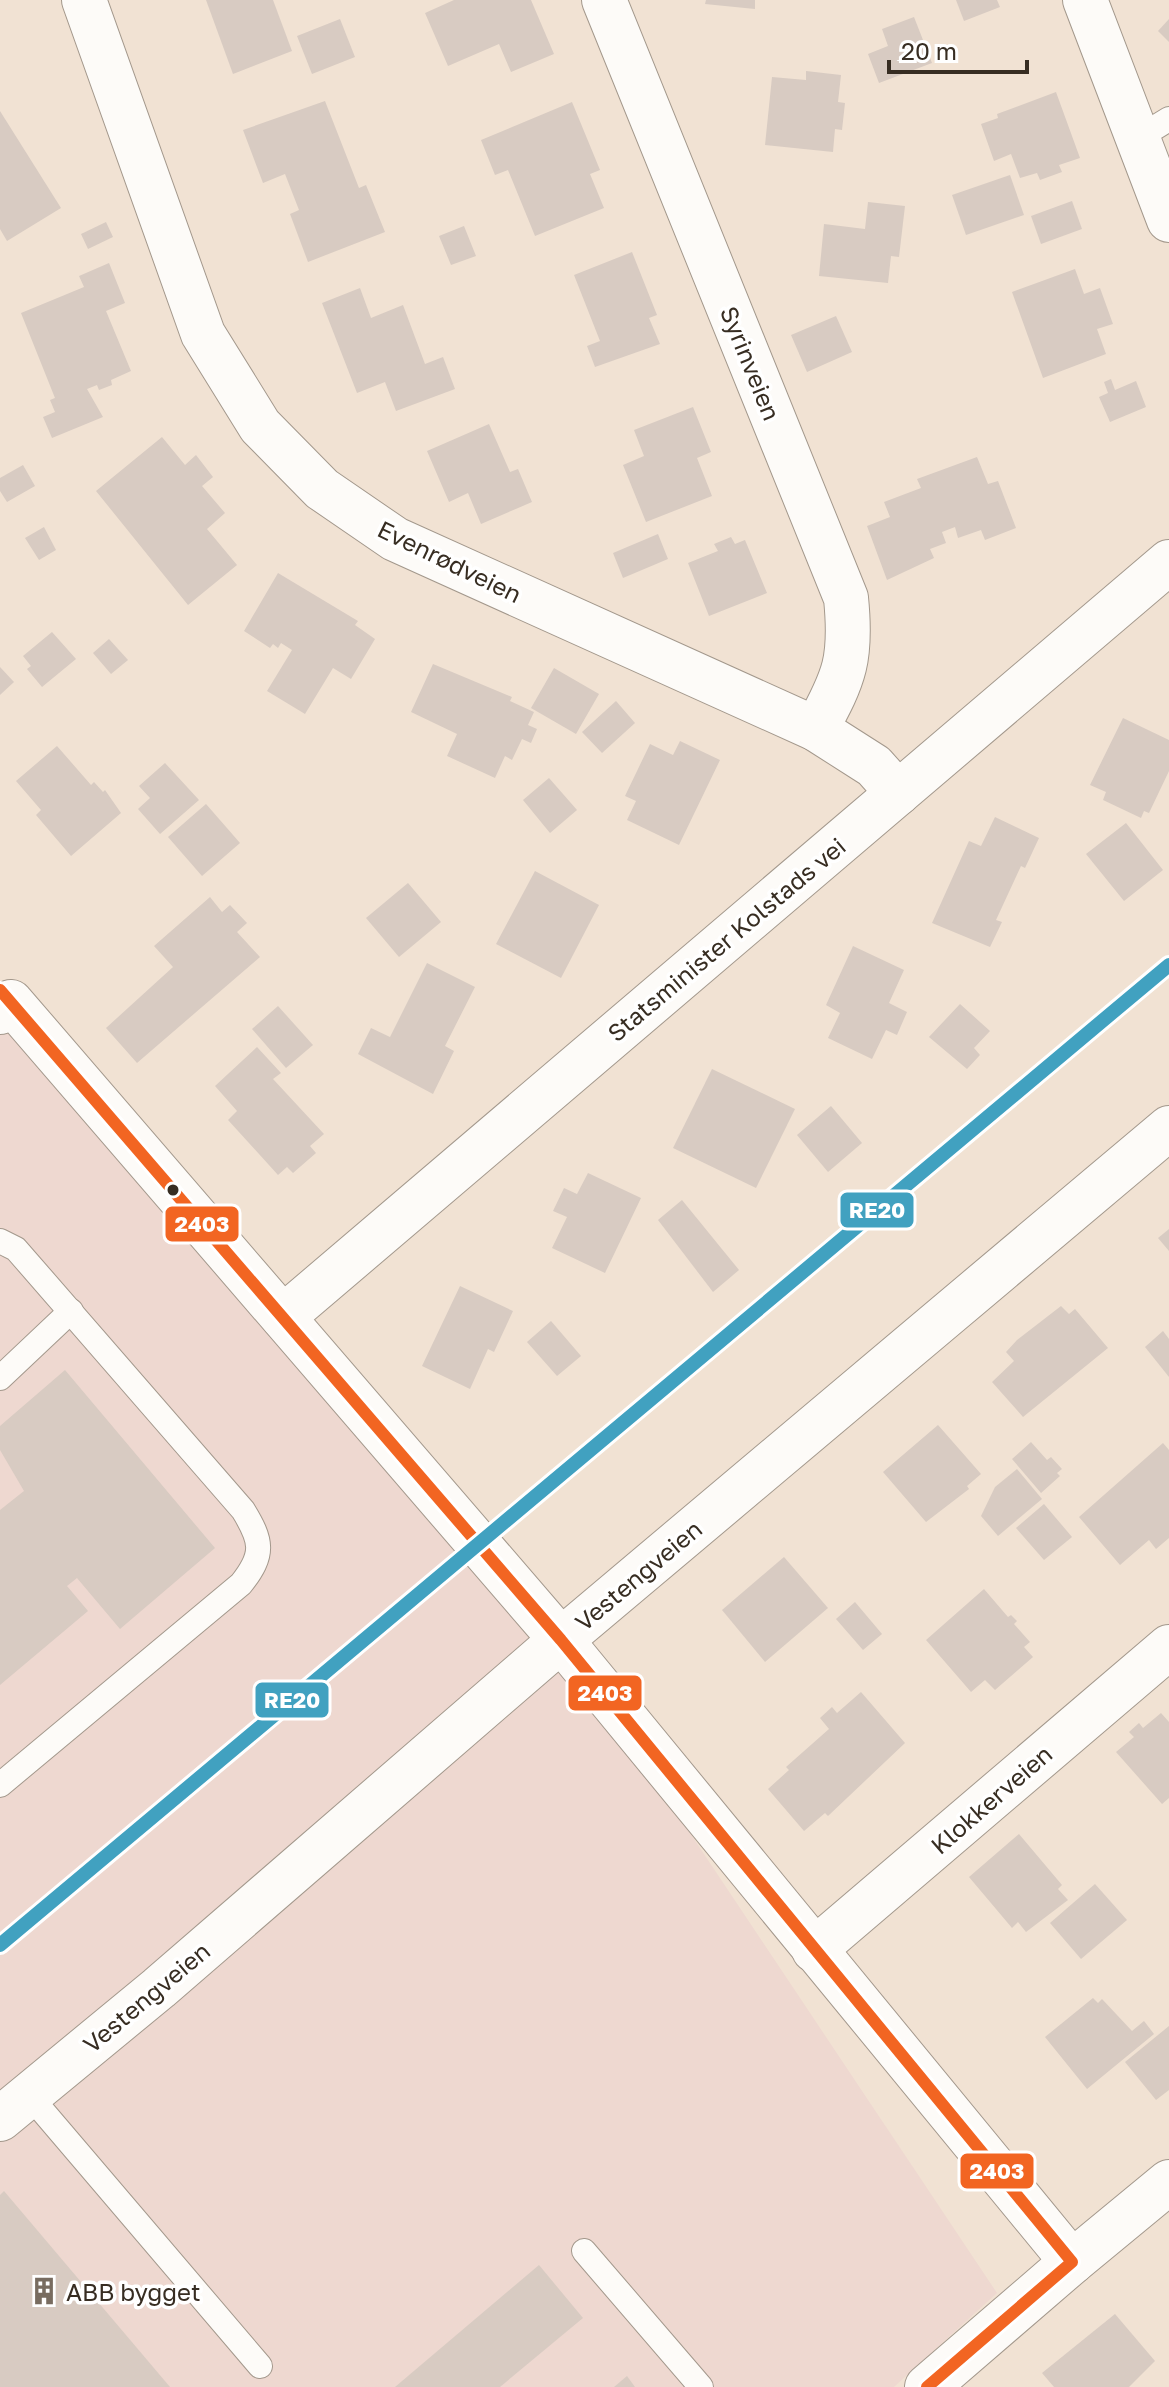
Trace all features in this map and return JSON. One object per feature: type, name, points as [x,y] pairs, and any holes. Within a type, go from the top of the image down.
[{"type":"street","name":"Evenrødveien","points":[[84,0],[203,334],[260,426],[322,489],[395,539],[816,729],[874,766],[898,793]]},
{"type":"street","name":"Syrinveien","points":[[604,0],[846,598],[850,639],[842,682],[816,729]]},
{"type":"street","points":[[1085,0],[1153,128],[1169,220]]},
{"type":"street","name":"Statsminister Kolstads vei","points":[[283,1317],[1169,562]]},
{"type":"street","points":[[4,1001],[283,1317],[561,1640],[1072,2262]]},
{"type":"street","name":"Vestengveien","points":[[14,2107],[159,1988],[561,1640],[1169,1128]]},
{"type":"street","name":"Klokkerveien","points":[[814,1950],[1169,1647]]},
{"type":"street","points":[[927,2387],[1169,2182]]},
{"type":"lane","points":[[0,1241],[16,1249],[243,1510],[257,1532],[259,1549],[255,1566],[241,1584],[0,1785]]},
{"type":"lane","points":[[0,1378],[71,1311]]},
{"type":"lane","points":[[14,2107],[260,2366]]},
{"type":"lane","points":[[584,2251],[701,2387]]},
{"type":"shaded area","points":[[0,1012],[561,1640],[997,2293],[894,2387],[0,2387]]},
{"type":"building","points":[[206,0],[273,0],[292,51],[233,74]]},
{"type":"building","points":[[454,0],[531,0],[554,54],[511,72],[499,44],[448,66],[425,13]]},
{"type":"building","points":[[706,0],[755,0],[755,9],[705,4]]},
{"type":"building","points":[[956,0],[997,0],[1000,7],[964,21]]},
{"type":"building","points":[[914,17],[932,63],[879,83],[868,54],[888,46],[882,29]]},
{"type":"building","points":[[340,19],[355,57],[312,74],[297,36]]},
{"type":"building","points":[[1169,19],[1169,42],[1158,31]]},
{"type":"building","points":[[806,71],[841,75],[838,102],[845,103],[842,130],[835,129],[833,152],[765,145],[772,77],[806,80]]},
{"type":"building","points":[[1056,92],[1080,158],[1059,165],[1062,172],[1040,180],[1037,173],[1020,178],[1011,154],[994,161],[981,124],[998,118],[997,114]]},
{"type":"building","points":[[325,101],[359,188],[366,185],[385,232],[308,262],[290,214],[299,210],[285,174],[263,183],[243,130]]},
{"type":"building","points":[[572,102],[600,170],[590,174],[604,208],[535,236],[508,170],[495,175],[481,140]]},
{"type":"building","points":[[0,111],[61,208],[7,241],[0,229]]},
{"type":"building","points":[[1010,175],[1024,215],[966,235],[952,195]]},
{"type":"building","points":[[1072,201],[1082,229],[1041,244],[1031,216]]},
{"type":"building","points":[[868,202],[905,206],[899,257],[891,256],[888,283],[819,276],[824,224],[865,229]]},
{"type":"building","points":[[106,222],[113,237],[88,249],[81,234]]},
{"type":"building","points":[[464,226],[476,256],[451,265],[439,236]]},
{"type":"building","points":[[632,252],[657,315],[649,318],[660,344],[595,367],[587,346],[600,341],[574,275]]},
{"type":"building","points":[[109,263],[125,303],[106,311],[131,371],[111,380],[112,385],[99,390],[97,385],[87,389],[103,417],[52,438],[43,417],[55,412],[50,400],[55,398],[21,313],[84,287],[79,276]]},
{"type":"building","points":[[1075,269],[1084,294],[1100,288],[1113,324],[1097,329],[1106,354],[1043,378],[1012,292]]},
{"type":"building","points":[[360,288],[371,318],[403,305],[425,364],[443,357],[455,389],[396,411],[385,382],[357,393],[322,303]]},
{"type":"building","points":[[836,316],[852,352],[807,372],[791,335]]},
{"type":"building","points":[[1111,379],[1115,390],[1136,381],[1146,407],[1110,422],[1099,397],[1108,393],[1104,382]]},
{"type":"building","points":[[693,407],[711,452],[697,458],[712,496],[646,522],[623,465],[644,456],[634,430]]},
{"type":"building","points":[[489,424],[510,472],[518,469],[532,502],[481,524],[468,493],[449,502],[427,451]]},
{"type":"building","points":[[162,437],[185,465],[196,455],[213,477],[202,486],[225,513],[207,529],[237,565],[188,605],[96,491]]},
{"type":"building","points":[[977,457],[988,484],[998,481],[1016,528],[985,540],[981,530],[958,538],[955,527],[942,532],[946,543],[930,549],[934,558],[887,580],[867,526],[890,517],[884,502],[921,488],[917,479]]},
{"type":"building","points":[[23,465],[35,486],[7,502],[0,491],[0,478]]},
{"type":"building","points":[[44,527],[56,550],[39,560],[25,538]]},
{"type":"building","points":[[658,534],[668,559],[623,578],[613,553]]},
{"type":"building","points":[[731,537],[735,544],[745,540],[767,593],[709,616],[688,563],[718,551],[714,544]]},
{"type":"building","points":[[278,573],[358,621],[355,625],[375,639],[351,679],[333,668],[305,714],[267,691],[292,650],[281,643],[278,648],[273,644],[270,648],[244,631]]},
{"type":"building","points":[[52,632],[76,659],[42,687],[27,669],[31,666],[23,656]]},
{"type":"building","points":[[109,639],[128,660],[111,674],[93,653]]},
{"type":"building","points":[[433,664],[512,697],[510,701],[534,712],[528,725],[537,729],[531,743],[522,739],[512,760],[505,756],[495,778],[447,756],[457,734],[411,712]]},
{"type":"building","points":[[0,667],[14,682],[0,695]]},
{"type":"building","points":[[554,668],[599,694],[576,734],[531,708]]},
{"type":"building","points":[[616,701],[635,723],[602,753],[582,732]]},
{"type":"building","points":[[1123,718],[1169,740],[1169,771],[1149,813],[1144,811],[1141,818],[1103,800],[1106,792],[1090,785]]},
{"type":"building","points":[[680,741],[720,760],[679,845],[627,820],[636,801],[625,796],[650,744],[673,755]]},
{"type":"building","points":[[57,746],[91,785],[94,782],[103,792],[105,790],[121,813],[71,856],[36,815],[41,810],[16,781]]},
{"type":"building","points":[[165,763],[199,800],[160,834],[138,809],[150,798],[139,786]]},
{"type":"building","points":[[549,778],[577,810],[550,833],[523,800]]},
{"type":"building","points":[[206,804],[240,843],[202,876],[168,837]]},
{"type":"building","points":[[995,817],[1039,838],[1025,868],[1021,866],[996,920],[1002,922],[990,947],[932,923],[969,841],[981,846]]},
{"type":"building","points":[[1126,823],[1163,870],[1124,901],[1086,854]]},
{"type":"building","points":[[535,871],[599,905],[561,978],[496,944]]},
{"type":"building","points":[[408,883],[441,922],[399,957],[366,918]]},
{"type":"building","points":[[210,897],[222,912],[230,905],[247,923],[237,932],[260,957],[137,1063],[106,1028],[173,967],[154,946]]},
{"type":"building","points":[[853,946],[904,970],[889,1003],[907,1012],[897,1035],[886,1030],[872,1059],[828,1038],[840,1013],[826,1005]]},
{"type":"building","points":[[427,963],[475,987],[445,1046],[454,1051],[433,1094],[358,1054],[371,1028],[390,1037]]},
{"type":"building","points":[[960,1004],[990,1031],[974,1048],[980,1055],[967,1069],[929,1037]]},
{"type":"building","points":[[278,1006],[313,1045],[286,1068],[252,1029]]},
{"type":"building","points":[[257,1047],[281,1073],[273,1079],[324,1134],[310,1146],[316,1153],[293,1173],[287,1167],[278,1175],[228,1120],[237,1111],[215,1086]]},
{"type":"building","points":[[712,1069],[795,1109],[756,1188],[673,1148]]},
{"type":"building","points":[[831,1106],[862,1143],[828,1172],[797,1135]]},
{"type":"building","points":[[588,1173],[641,1198],[605,1273],[552,1248],[567,1217],[553,1211],[564,1188],[577,1194]]},
{"type":"building","points":[[682,1200],[739,1270],[713,1292],[658,1220]]},
{"type":"building","points":[[1169,1229],[1169,1251],[1158,1238]]},
{"type":"building","points":[[460,1286],[513,1311],[494,1352],[488,1349],[470,1389],[422,1366]]},
{"type":"building","points":[[1061,1306],[1069,1314],[1075,1309],[1108,1348],[1023,1417],[992,1382],[1014,1361],[1006,1352]]},
{"type":"building","points":[[551,1321],[581,1356],[557,1376],[527,1342]]},
{"type":"building","points":[[1163,1331],[1169,1339],[1169,1377],[1145,1347]]},
{"type":"building","points":[[65,1370],[215,1548],[120,1629],[77,1578],[67,1586],[88,1611],[0,1685],[0,1510],[24,1491],[0,1450],[0,1426]]},
{"type":"building","points":[[938,1425],[981,1474],[967,1486],[969,1489],[926,1522],[883,1472]]},
{"type":"building","points":[[1031,1442],[1047,1460],[1051,1457],[1062,1469],[1057,1473],[1060,1476],[1041,1493],[1012,1459]]},
{"type":"building","points":[[1163,1443],[1169,1450],[1169,1538],[1156,1549],[1149,1540],[1120,1565],[1079,1517]]},
{"type":"building","points":[[1017,1469],[1042,1499],[998,1536],[981,1516],[995,1487]]},
{"type":"building","points":[[1044,1504],[1072,1537],[1044,1560],[1016,1528]]},
{"type":"building","points":[[784,1557],[828,1608],[765,1662],[722,1610]]},
{"type":"building","points":[[984,1589],[1008,1617],[1011,1615],[1017,1621],[1014,1624],[1030,1642],[1024,1647],[1033,1657],[995,1690],[985,1680],[971,1692],[926,1640]]},
{"type":"building","points":[[855,1602],[882,1634],[863,1650],[836,1619]]},
{"type":"building","points":[[861,1692],[905,1743],[828,1816],[825,1813],[804,1831],[768,1789],[789,1770],[786,1767],[829,1729],[820,1718],[832,1707],[837,1713]]},
{"type":"building","points":[[1161,1713],[1169,1722],[1169,1798],[1162,1804],[1116,1752],[1134,1737],[1129,1732],[1139,1723],[1143,1728]]},
{"type":"building","points":[[1019,1834],[1062,1885],[1058,1889],[1068,1900],[1026,1932],[1018,1922],[1012,1928],[969,1877]]},
{"type":"building","points":[[1095,1884],[1127,1920],[1081,1959],[1050,1923]]},
{"type":"building","points":[[1093,1998],[1098,2003],[1102,1999],[1132,2031],[1144,2021],[1154,2034],[1087,2089],[1045,2037]]},
{"type":"building","points":[[1169,2026],[1169,2090],[1156,2100],[1125,2062]]},
{"type":"building","name":"ABB bygget","points":[[4,2191],[170,2387],[0,2387],[0,2195]]},
{"type":"building","points":[[539,2265],[583,2318],[500,2387],[395,2387]]},
{"type":"building","points":[[1115,2314],[1155,2361],[1129,2387],[1054,2387],[1042,2373]]},
{"type":"building","points":[[627,2376],[635,2387],[614,2387]]},
{"type":"transit line","name":"RE20","points":[[0,1945],[1169,965]]},
{"type":"transit line","name":"2403","points":[[0,990],[561,1640],[1072,2262],[927,2387]]},
{"type":"place","name":"ABB bygget","points":[[44,2291]]}]
